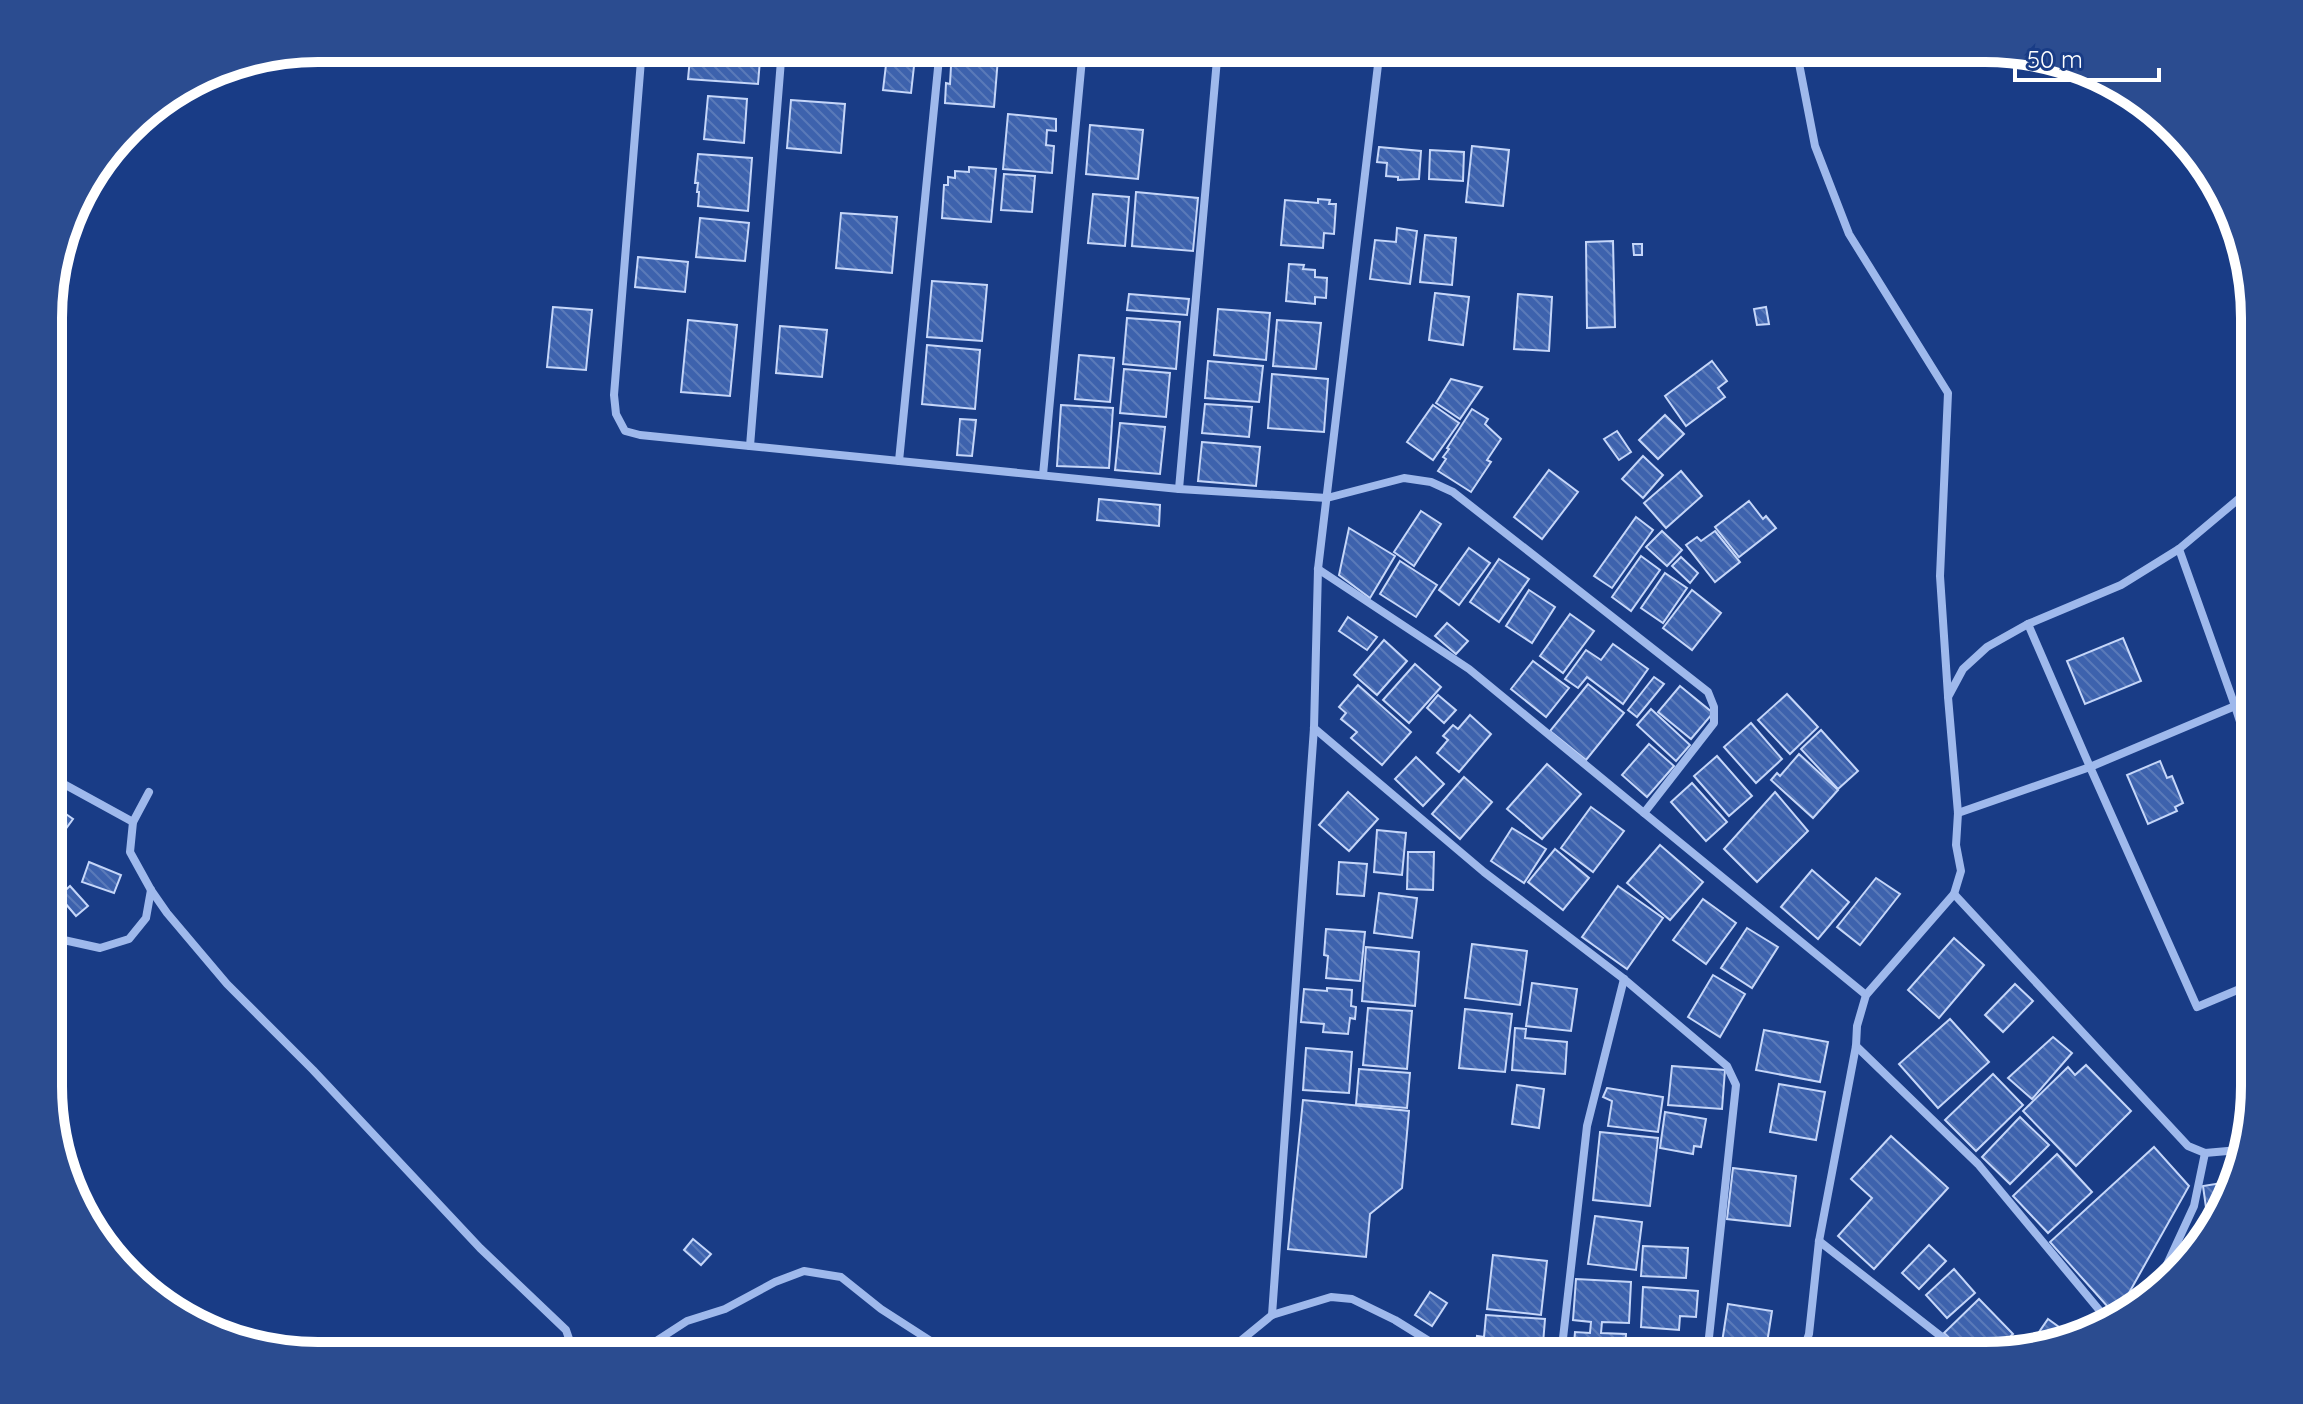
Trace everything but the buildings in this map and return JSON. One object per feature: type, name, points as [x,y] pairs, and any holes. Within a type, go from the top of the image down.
[{"type":"street","points":[[641,62],[614,395],[616,414],[625,431],[640,435],[1179,489],[1327,498],[1404,478],[1431,482],[1453,492],[1708,692],[1714,707],[1714,723],[1644,813]]},
{"type":"street","points":[[750,446],[781,62]]},
{"type":"street","points":[[899,461],[939,62]]},
{"type":"street","points":[[1043,475],[1082,62]]},
{"type":"street","points":[[1179,489],[1217,62]]},
{"type":"street","points":[[1272,1315],[1314,728],[1318,569],[1379,62]]},
{"type":"street","points":[[1799,62],[1815,146],[1849,234],[1948,393],[1940,576],[1958,813],[1956,845],[1961,871],[1954,894],[1866,995],[1857,1026],[1856,1046],[1819,1241],[1806,1341]]},
{"type":"street","points":[[1948,697],[1963,669],[1987,647],[2028,624],[2121,585],[2179,549],[2240,498]]},
{"type":"street","points":[[2179,549],[2240,722]]},
{"type":"street","points":[[1318,569],[1469,669],[1866,995]]},
{"type":"street","points":[[2028,624],[2197,1007],[2240,989]]},
{"type":"street","points":[[1958,813],[2090,767],[2240,704]]},
{"type":"street","points":[[1314,728],[1484,872],[1624,979],[1727,1066],[1736,1085],[1709,1341]]},
{"type":"street","points":[[62,783],[133,822]]},
{"type":"street","points":[[149,792],[133,822],[130,852],[167,913],[227,984],[313,1070],[480,1248],[566,1330],[570,1342]]},
{"type":"street","points":[[62,940],[100,948],[129,939],[146,918],[151,890]]},
{"type":"street","points":[[1954,894],[2188,1146],[2205,1153],[2232,1151]]},
{"type":"street","points":[[1563,1341],[1587,1126],[1624,979]]},
{"type":"street","points":[[1856,1046],[1978,1164],[2102,1314]]},
{"type":"street","points":[[2166,1267],[2194,1206],[2205,1153]]},
{"type":"street","points":[[1819,1241],[1947,1341]]},
{"type":"street","points":[[655,1342],[687,1321],[725,1309],[775,1282],[804,1271],[841,1277],[881,1309],[932,1342]]},
{"type":"street","points":[[1240,1341],[1272,1315],[1331,1297],[1352,1299],[1429,1341]]}]
